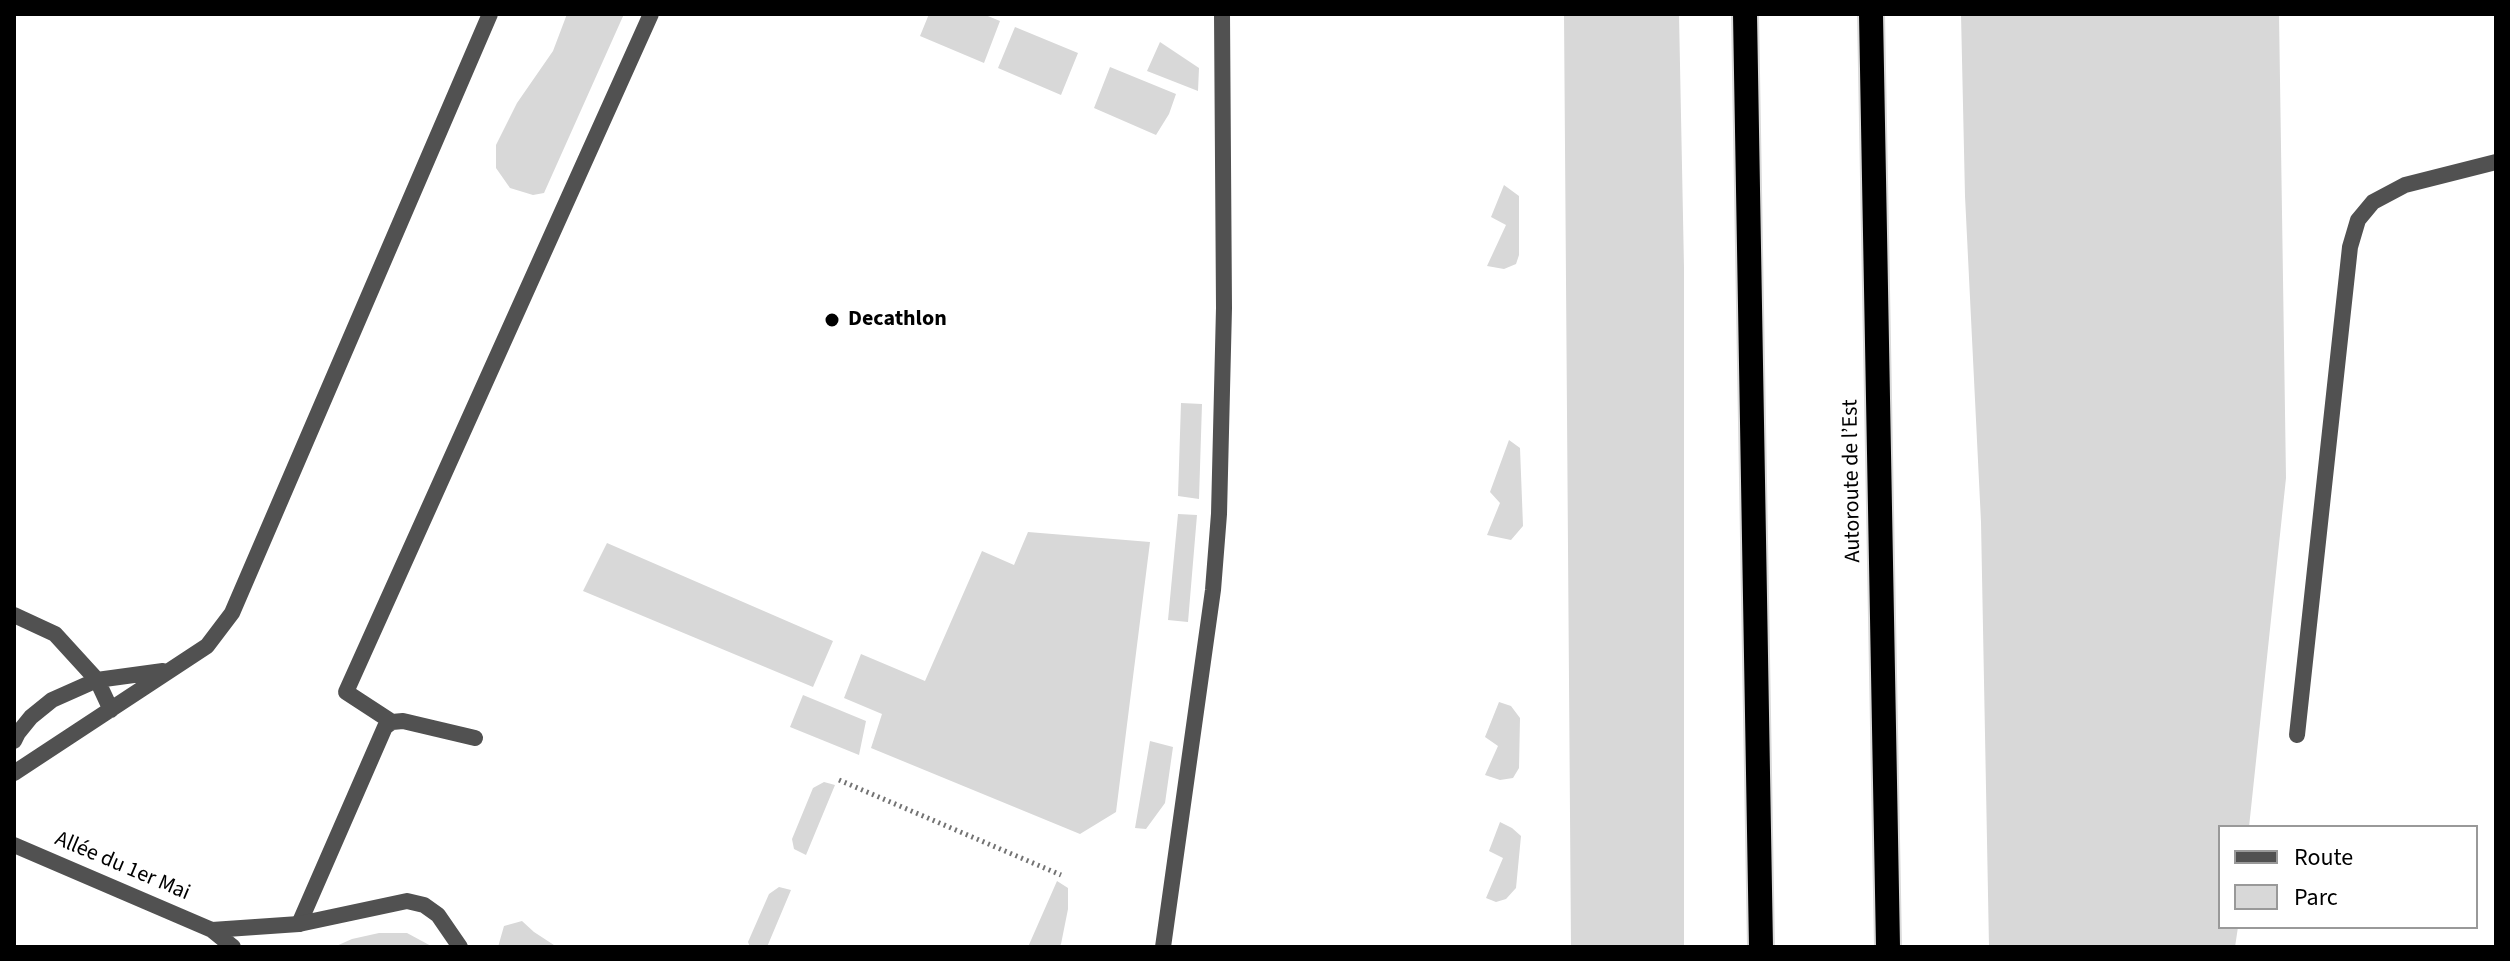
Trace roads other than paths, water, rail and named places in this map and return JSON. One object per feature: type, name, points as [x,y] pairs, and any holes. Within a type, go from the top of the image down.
[{"type":"highway","points":[[1745,14],[1761,947]]},
{"type":"highway","name":"Autoroute de l’Est","points":[[1871,14],[1888,947]]},
{"type":"highway","points":[[1754,947],[1760,916]]},
{"type":"street","points":[[14,773],[207,646],[232,613],[490,14]]},
{"type":"street","points":[[392,722],[346,692],[651,14]]},
{"type":"street","points":[[1163,947],[1213,590],[1219,514],[1223,368],[1222,14]]},
{"type":"street","points":[[2297,735],[2350,247],[2358,220],[2373,202],[2405,185],[2496,162]]},
{"type":"street","points":[[14,615],[55,634],[97,680],[111,710]]},
{"type":"street","points":[[14,741],[31,717],[52,700],[97,680],[169,670]]},
{"type":"street","points":[[299,924],[385,727],[392,722],[403,721],[475,738]]},
{"type":"street","name":"Allée du 1er Mai","points":[[14,845],[212,930],[233,947]]},
{"type":"street","name":"Allée du 1er Mai","points":[[212,930],[299,924],[407,901],[424,905],[438,915],[460,947]]},
{"type":"place","name":"Decathlon","points":[[832,320]]}]
